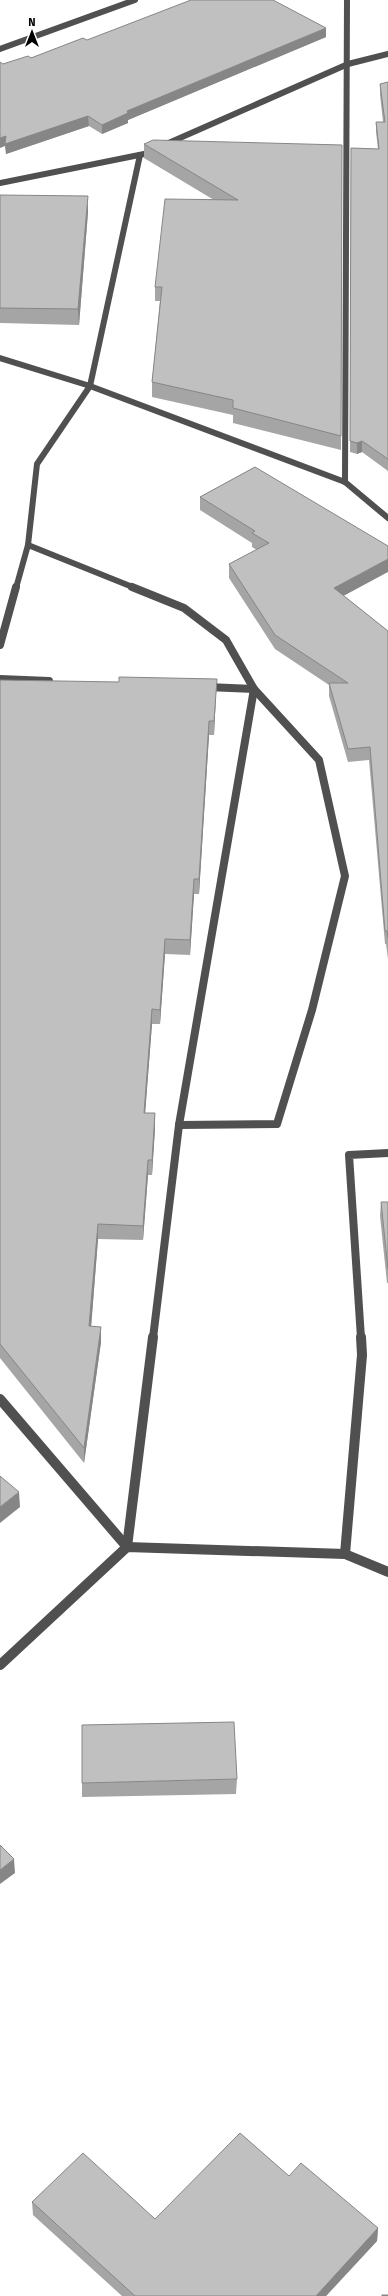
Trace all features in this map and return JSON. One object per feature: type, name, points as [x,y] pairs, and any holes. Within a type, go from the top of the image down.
[{"type":"street","points":[[0,49],[135,0]]},
{"type":"street","points":[[345,482],[348,64],[347,0]]},
{"type":"street","points":[[154,149],[348,64],[388,54]]},
{"type":"street","points":[[0,183],[140,155],[147,152]]},
{"type":"street","points":[[0,645],[28,545],[37,464],[90,386],[140,155]]},
{"type":"street","points":[[0,358],[90,386],[345,482],[388,518]]},
{"type":"street","points":[[28,545],[184,608],[226,640],[254,689],[318,760],[345,876],[312,1010],[277,1124],[179,1125]]},
{"type":"street","points":[[0,679],[56,681]]},
{"type":"street","points":[[198,687],[254,689]]},
{"type":"street","points":[[0,1665],[127,1547],[179,1125],[254,689]]},
{"type":"street","points":[[345,1554],[362,1355],[349,1155],[388,1154]]},
{"type":"street","points":[[0,1399],[127,1547],[345,1554],[388,1572]]},
{"type":"building","points":[[191,0],[273,0],[326,28],[127,111],[128,113],[102,125],[88,116],[5,144],[6,136],[0,138],[0,62],[3,64],[28,56],[31,58],[83,38],[87,40]]},
{"type":"building","points":[[388,82],[388,459],[362,441],[357,443],[350,441],[351,148],[379,149],[376,122],[385,122],[380,84]]},
{"type":"building","points":[[153,140],[342,145],[341,436],[233,408],[233,400],[152,382],[162,287],[155,287],[165,199],[238,200],[144,144]]},
{"type":"building","points":[[0,195],[88,196],[78,309],[0,308]]},
{"type":"building","points":[[255,467],[388,546],[388,559],[334,588],[388,631],[388,938],[387,931],[385,931],[370,747],[348,749],[329,683],[348,683],[275,635],[229,564],[269,543],[252,533],[255,531],[200,497]]},
{"type":"building","points":[[119,677],[217,679],[214,721],[209,721],[199,879],[194,879],[190,940],[165,939],[160,1010],[152,1009],[144,1113],[155,1113],[152,1160],[148,1160],[143,1226],[98,1224],[89,1326],[101,1327],[84,1448],[0,1344],[0,680],[119,682]]},
{"type":"building","points":[[381,1202],[388,1202],[388,1269]]},
{"type":"building","points":[[0,1476],[19,1492],[0,1507]]},
{"type":"building","points":[[234,1722],[237,1779],[82,1783],[82,1725]]},
{"type":"building","points":[[0,1845],[14,1859],[0,1870]]},
{"type":"building","points":[[240,2133],[289,2176],[301,2163],[378,2228],[316,2296],[135,2296],[32,2202],[83,2153],[155,2219]]}]
